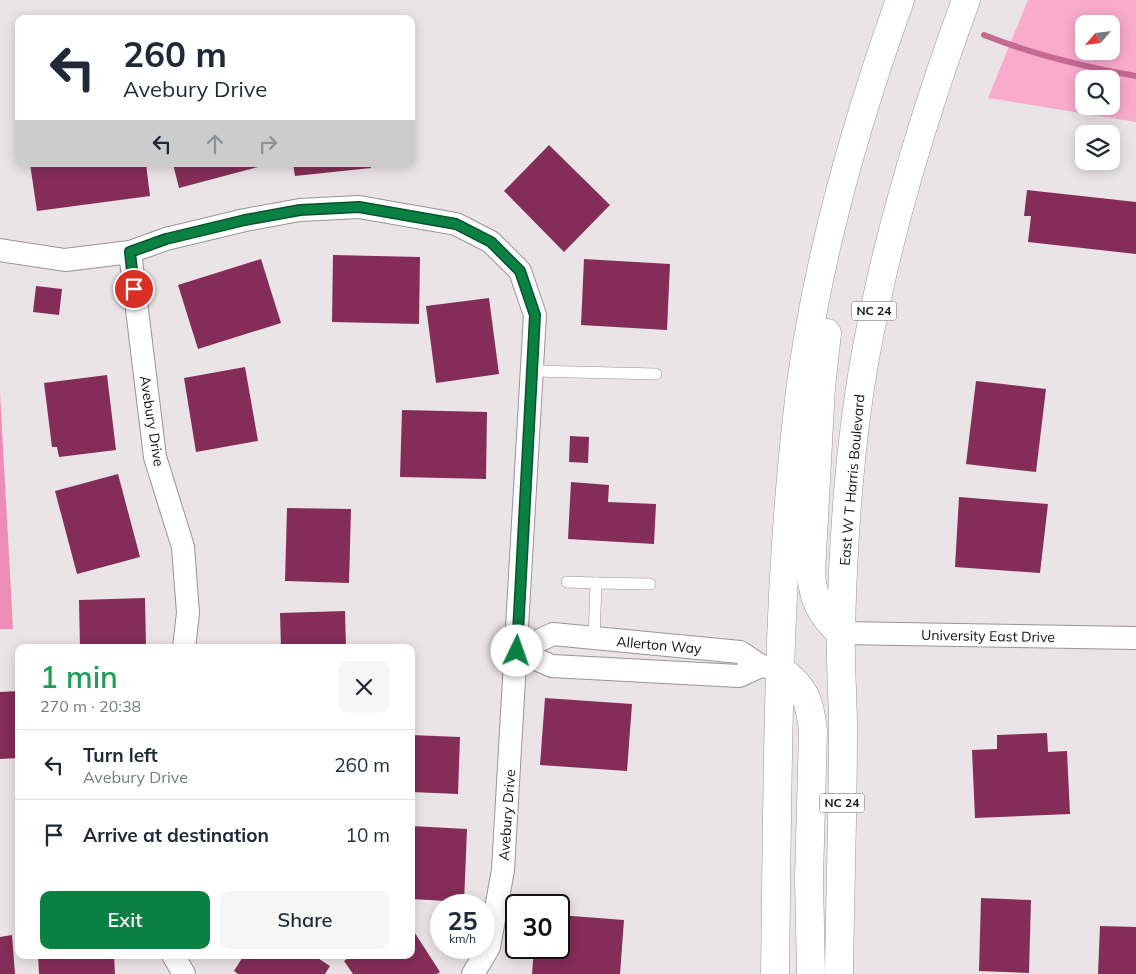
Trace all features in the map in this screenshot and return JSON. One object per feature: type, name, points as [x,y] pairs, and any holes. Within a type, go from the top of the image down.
[{"type":"main road","points":[[774,974],[771,668],[802,383],[828,235],[848,157],[878,61],[900,0]]},
{"type":"main road","name":"East W T Harris Boulevard","points":[[839,974],[843,729],[841,633],[849,491],[866,350],[902,189],[966,0]]},
{"type":"main road","points":[[828,235],[829,316],[821,387],[811,573],[815,601],[828,622],[841,633]]},
{"type":"main road","points":[[771,668],[795,680],[803,692],[811,714],[809,879],[811,974]]},
{"type":"street","name":"Avebury Drive","points":[[0,250],[65,260],[130,252],[166,239],[300,210],[359,207],[456,224],[491,242],[520,271],[535,315],[503,870],[489,947],[473,974]]},
{"type":"street","name":"Avebury Drive","points":[[130,252],[155,457],[183,547],[188,613],[184,644]]},
{"type":"street","name":"University East Drive","points":[[841,633],[1136,638]]},
{"type":"street","name":"Allerton Way","points":[[517,651],[553,634],[740,652],[771,668]]},
{"type":"street","name":"Allerton Way","points":[[517,651],[552,666],[739,676],[771,668]]},
{"type":"street","points":[[175,959],[184,974]]},
{"type":"lane","points":[[533,371],[656,374]]},
{"type":"lane","points":[[568,582],[650,584]]},
{"type":"lane","points":[[594,638],[596,583]]},
{"type":"shaded area","points":[[1028,0],[1136,0],[1136,122],[1093,115],[1120,115],[1120,70],[1075,70],[1075,112],[988,98]]},
{"type":"shaded area","points":[[0,393],[13,629],[0,629]]},
{"type":"building","points":[[549,145],[610,205],[564,252],[504,191]]},
{"type":"building","points":[[30,167],[146,167],[150,196],[37,211]]},
{"type":"building","points":[[174,167],[258,167],[179,188]]},
{"type":"building","points":[[294,167],[371,168],[295,176]]},
{"type":"building","points":[[1027,190],[1136,202],[1136,254],[1028,242],[1031,216],[1024,216]]},
{"type":"building","points":[[333,255],[420,257],[419,324],[332,322]]},
{"type":"building","points":[[261,259],[281,323],[198,349],[178,285]]},
{"type":"building","points":[[584,259],[670,264],[667,330],[581,325]]},
{"type":"building","points":[[36,286],[62,289],[59,315],[33,312]]},
{"type":"building","points":[[489,298],[499,374],[436,383],[426,306]]},
{"type":"building","points":[[245,367],[258,441],[196,452],[184,378]]},
{"type":"building","points":[[107,375],[116,450],[59,457],[57,447],[52,447],[44,383]]},
{"type":"building","points":[[976,381],[1046,389],[1036,472],[966,464]]},
{"type":"building","points":[[402,410],[487,412],[486,479],[400,477]]},
{"type":"building","points":[[570,436],[589,437],[588,463],[569,462]]},
{"type":"building","points":[[118,474],[140,557],[77,574],[55,491]]},
{"type":"building","points":[[571,482],[609,485],[608,502],[656,504],[654,544],[568,539]]},
{"type":"building","points":[[959,497],[1048,504],[1040,573],[955,567]]},
{"type":"building","points":[[287,508],[351,509],[349,583],[285,581]]},
{"type":"building","points":[[145,598],[146,644],[80,644],[79,600]]},
{"type":"building","points":[[345,611],[346,644],[281,644],[280,613]]},
{"type":"building","points":[[15,691],[15,758],[0,759],[0,692]]},
{"type":"building","points":[[545,698],[632,704],[627,771],[540,765]]},
{"type":"building","points":[[1047,733],[1048,752],[1067,751],[1070,814],[975,818],[972,750],[997,749],[997,735]]},
{"type":"building","points":[[415,735],[460,737],[458,794],[415,792]]},
{"type":"building","points":[[415,826],[467,829],[464,894],[430,894],[430,900],[415,899]]},
{"type":"building","points":[[981,898],[1031,900],[1029,973],[979,971]]},
{"type":"building","points":[[570,916],[624,920],[620,974],[532,974],[533,959],[570,959]]},
{"type":"building","points":[[1100,926],[1136,927],[1136,974],[1098,974]]},
{"type":"building","points":[[415,933],[440,972],[437,974],[353,974],[344,961],[347,959],[415,959]]},
{"type":"building","points":[[12,935],[15,974],[0,974],[0,937]]},
{"type":"building","points":[[38,959],[114,959],[115,974],[39,974]]},
{"type":"building","points":[[242,959],[319,959],[330,966],[325,974],[238,974],[234,971]]},
{"type":"waterway","points":[[984,35],[1059,59],[1136,76]]},
{"type":"route","points":[[134,289],[130,252],[166,239],[245,220],[300,210],[359,207],[456,224],[491,242],[520,271],[535,315],[517,651]]}]
